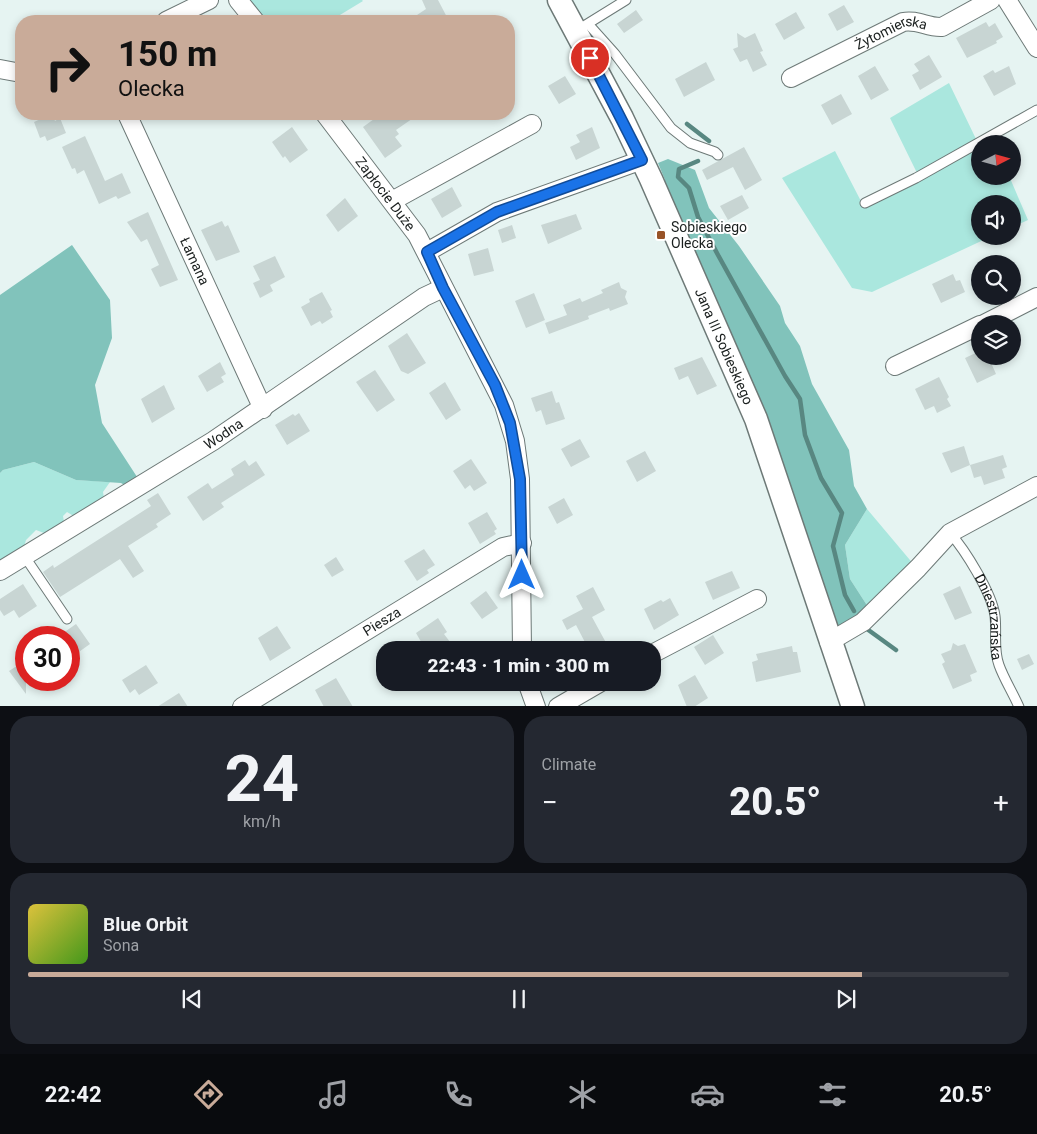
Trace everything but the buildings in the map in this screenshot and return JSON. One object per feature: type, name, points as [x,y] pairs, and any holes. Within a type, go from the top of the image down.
[{"type":"street","points":[[178,15],[209,0]]},
{"type":"street","points":[[238,0],[250,15]]},
{"type":"street","name":"Jana III Sobieskiego","points":[[559,0],[581,27],[642,160],[756,420],[829,642],[853,706]]},
{"type":"street","name":"Żytomierska","points":[[791,78],[903,22],[915,22],[936,27],[942,26],[992,0]]},
{"type":"street","points":[[1007,0],[1037,48]]},
{"type":"street","points":[[0,69],[15,72]]},
{"type":"street","name":"Łamana","points":[[130,120],[263,408]]},
{"type":"street","name":"Zapłocie Duże","points":[[331,120],[392,201],[427,252],[443,288],[495,385],[510,423],[520,479],[522,641]]},
{"type":"street","points":[[392,201],[532,124]]},
{"type":"street","points":[[427,252],[497,212],[642,160]]},
{"type":"street","name":"Wodna","points":[[0,571],[263,408],[424,297],[443,288]]},
{"type":"street","points":[[1002,315],[1037,298]]},
{"type":"street","points":[[895,366],[971,330]]},
{"type":"street","points":[[829,642],[863,622],[918,568],[950,533],[1037,486]]},
{"type":"street","name":"Piesza","points":[[242,706],[503,547],[522,543]]},
{"type":"street","points":[[661,649],[757,599]]},
{"type":"street","points":[[530,691],[536,706]]},
{"type":"street","points":[[558,706],[585,691]]},
{"type":"lane","points":[[626,0],[581,27],[610,48],[671,128],[690,142],[714,152],[718,156]]},
{"type":"lane","points":[[865,203],[916,178],[1037,110]]},
{"type":"lane","name":"Dniestrzańska","points":[[950,533],[962,547],[991,602],[995,613],[996,652],[999,665],[1019,706]]},
{"type":"lane","points":[[25,557],[67,619]]},
{"type":"green space","points":[[247,0],[363,1],[340,15],[258,15]]},
{"type":"green space","points":[[949,83],[974,135],[971,135],[971,142],[917,173],[890,118]]},
{"type":"green space","points":[[971,150],[971,185],[1013,185],[1017,195],[971,195],[971,245],[973,245],[872,292],[852,288],[782,178],[835,151],[864,207]]},
{"type":"green space","points":[[1021,204],[1028,220],[1021,223]]},
{"type":"green space","points":[[34,462],[76,480],[110,482],[103,492],[105,504],[77,518],[67,512],[63,516],[65,528],[52,536],[36,530],[26,540],[22,554],[0,566],[0,473],[3,470]]},
{"type":"green space","points":[[867,509],[915,566],[870,610],[850,579],[845,545]]},
{"type":"shaded area","points":[[668,159],[695,170],[709,208],[739,246],[780,306],[785,323],[800,346],[812,384],[849,450],[854,486],[867,509],[845,545],[850,579],[870,610],[839,628],[834,625],[661,182],[665,180],[658,163]]},
{"type":"shaded area","points":[[72,245],[110,300],[112,338],[95,385],[102,423],[141,483],[132,489],[121,483],[76,480],[34,462],[3,470],[0,473],[0,295]]},
{"type":"waterway","points":[[687,124],[709,141]]},
{"type":"waterway","points":[[698,161],[679,169],[678,177],[689,188],[698,217],[785,376],[800,399],[805,435],[821,478],[842,513],[833,546],[845,595],[854,611]]},
{"type":"waterway","points":[[867,629],[896,650]]},
{"type":"place","name":"Sobieskiego Olecka","points":[[661,235]]},
{"type":"route","points":[[522,575],[520,479],[515,441],[510,423],[495,385],[443,288],[427,252],[471,225],[497,212],[587,178],[642,160],[590,58]]}]
